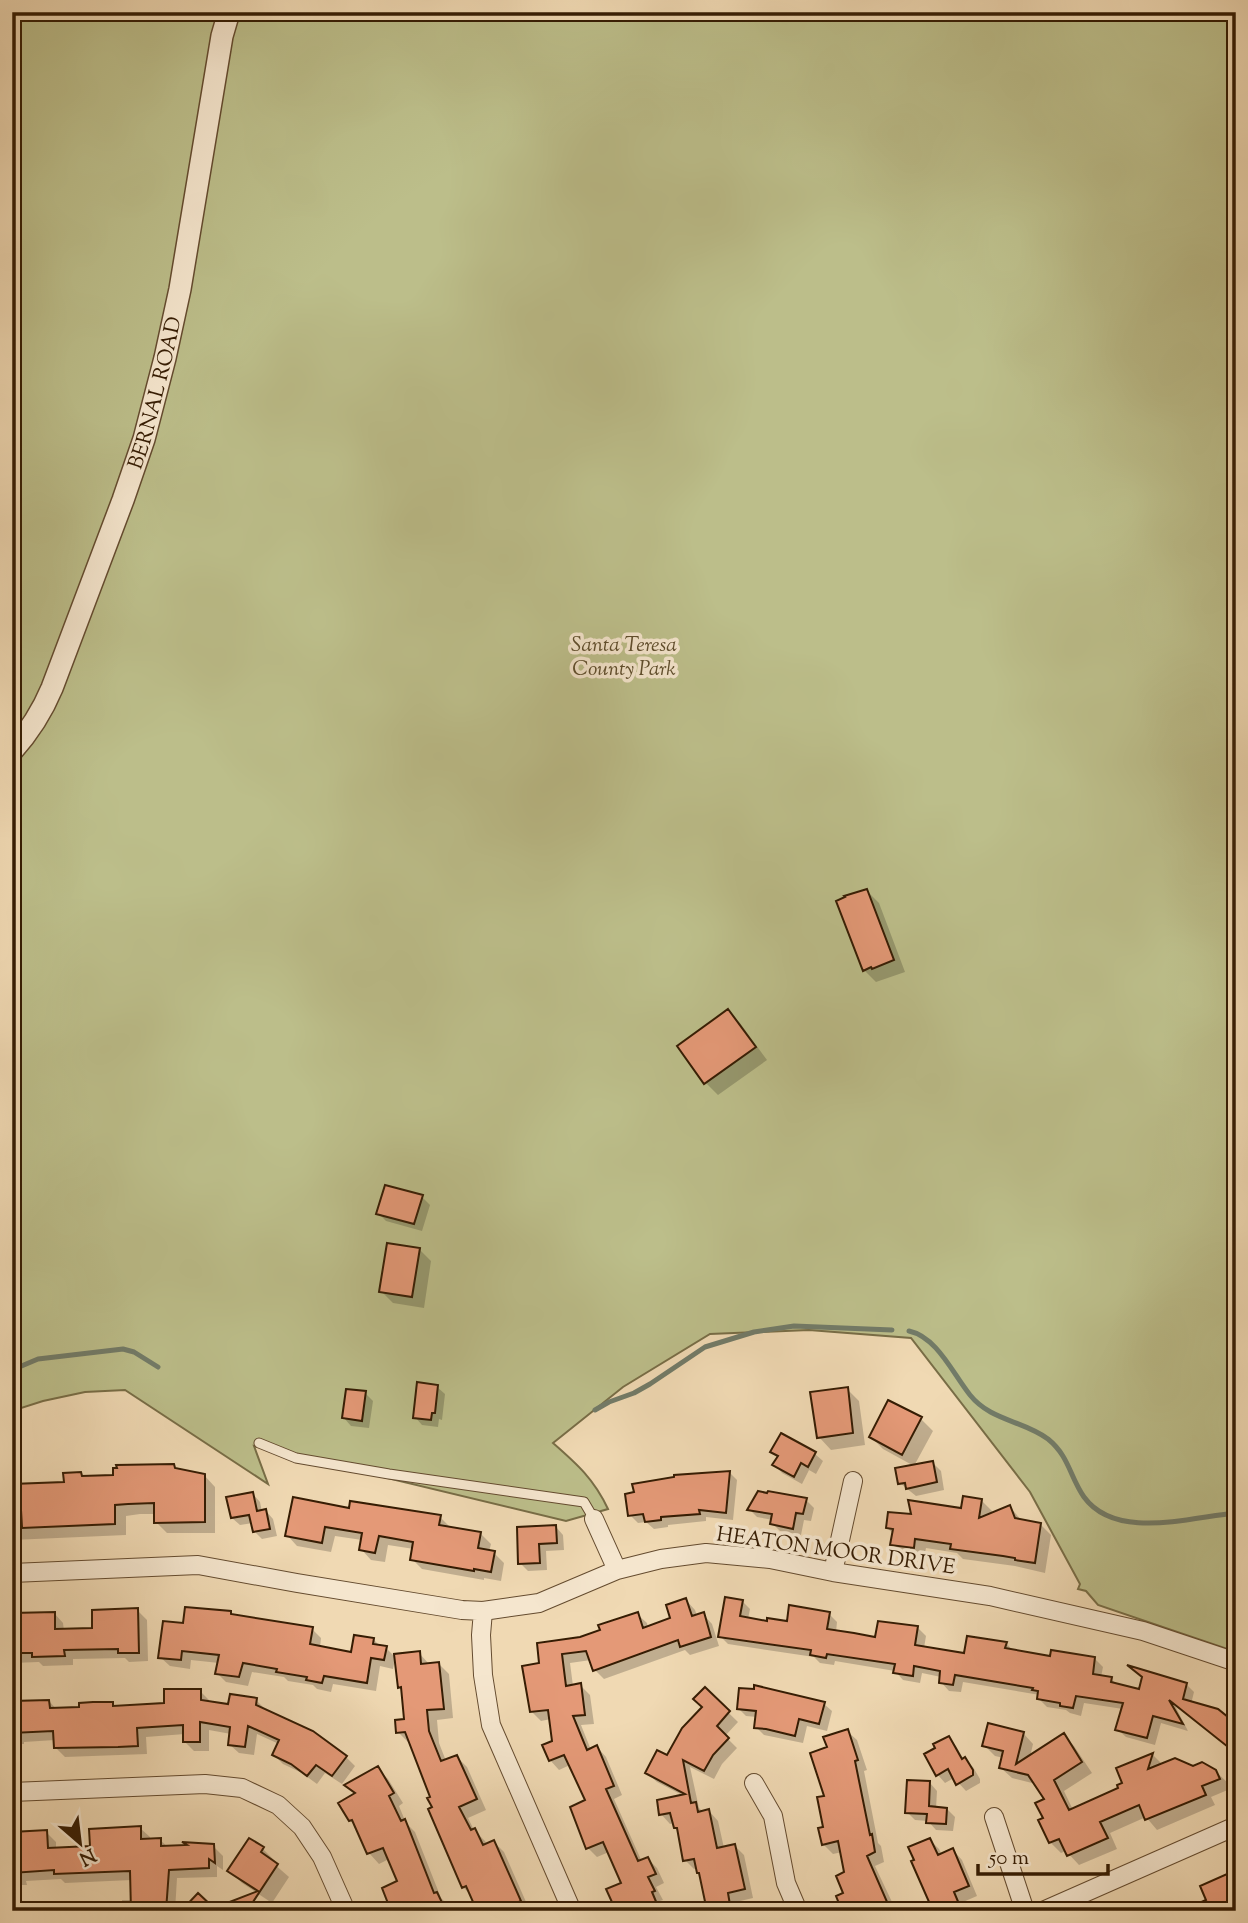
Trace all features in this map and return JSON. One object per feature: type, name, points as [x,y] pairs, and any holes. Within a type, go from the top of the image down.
[{"type":"street","name":"BERNAL ROAD","points":[[12,751],[28,733],[52,688],[144,439],[180,289],[222,36],[229,12]]},
{"type":"street","points":[[834,1572],[853,1481]]},
{"type":"street","points":[[594,1519],[617,1570]]},
{"type":"street","name":"HEATON MOOR DRIVE","points":[[12,1573],[198,1565],[448,1608],[483,1611],[539,1603],[617,1570],[661,1559],[706,1553],[770,1559],[990,1597],[1143,1631],[1236,1662]]},
{"type":"street","points":[[483,1611],[483,1675],[491,1726],[572,1911]]},
{"type":"street","points":[[754,1783],[773,1816],[786,1883],[799,1911]]},
{"type":"street","points":[[12,1792],[205,1784],[242,1788],[278,1805],[302,1827],[322,1857],[346,1911]]},
{"type":"street","points":[[994,1816],[1025,1911]]},
{"type":"street","points":[[1043,1911],[1236,1826]]},
{"type":"lane","points":[[259,1443],[296,1458],[584,1502],[594,1519]]},
{"type":"green space","name":"Santa Teresa County Park","points":[[12,12],[1236,12],[1236,1652],[1098,1605],[1086,1591],[1078,1589],[1080,1584],[1030,1492],[911,1338],[809,1330],[710,1334],[623,1387],[553,1443],[584,1473],[608,1509],[566,1521],[254,1446],[268,1484],[125,1390],[85,1392],[12,1411]]},
{"type":"building","points":[[867,889],[894,960],[863,971],[836,901]]},
{"type":"building","points":[[728,1009],[756,1047],[704,1084],[677,1046]]},
{"type":"building","points":[[385,1185],[423,1195],[414,1224],[376,1214]]},
{"type":"building","points":[[387,1243],[420,1248],[412,1297],[379,1292]]},
{"type":"building","points":[[417,1382],[438,1385],[435,1413],[432,1413],[431,1420],[413,1418]]},
{"type":"building","points":[[848,1387],[853,1433],[817,1438],[810,1392]]},
{"type":"building","points":[[346,1389],[366,1391],[362,1421],[342,1418]]},
{"type":"building","points":[[888,1400],[922,1417],[902,1455],[869,1437]]},
{"type":"building","points":[[781,1433],[816,1452],[808,1467],[801,1463],[794,1477],[772,1465],[778,1456],[770,1452]]},
{"type":"building","points":[[933,1461],[937,1482],[906,1489],[905,1483],[898,1484],[895,1468]]},
{"type":"building","points":[[174,1464],[175,1468],[205,1474],[205,1522],[154,1523],[154,1503],[115,1505],[115,1524],[22,1528],[21,1510],[12,1510],[12,1484],[64,1482],[63,1473],[81,1472],[82,1476],[113,1475],[116,1465]]},
{"type":"building","points":[[730,1471],[726,1513],[699,1510],[700,1514],[661,1517],[661,1520],[645,1522],[643,1514],[628,1516],[625,1494],[634,1492],[632,1484],[674,1475]]},
{"type":"building","points":[[758,1491],[807,1498],[803,1514],[796,1513],[793,1529],[770,1524],[772,1514],[747,1510]]},
{"type":"building","points":[[253,1492],[257,1511],[266,1509],[270,1529],[253,1532],[249,1515],[231,1518],[226,1497]]},
{"type":"building","points":[[963,1496],[982,1499],[979,1518],[1010,1505],[1015,1518],[1041,1523],[1035,1563],[950,1549],[951,1544],[915,1539],[914,1548],[890,1545],[893,1529],[886,1528],[888,1512],[911,1514],[908,1500],[961,1508]]},
{"type":"building","points":[[293,1497],[349,1508],[350,1501],[441,1515],[439,1525],[481,1532],[478,1548],[495,1551],[491,1572],[410,1560],[413,1542],[379,1536],[375,1553],[359,1550],[362,1533],[325,1527],[322,1543],[285,1536]]},
{"type":"building","points":[[556,1525],[557,1543],[539,1544],[540,1563],[518,1564],[517,1527]]},
{"type":"building","points":[[725,1597],[743,1600],[740,1616],[767,1621],[767,1618],[787,1621],[789,1605],[830,1612],[827,1629],[875,1637],[878,1621],[918,1626],[915,1645],[964,1653],[967,1636],[1007,1642],[1005,1648],[1050,1656],[1051,1650],[1095,1657],[1093,1674],[1112,1677],[1111,1682],[1139,1689],[1142,1677],[1127,1665],[1187,1683],[1183,1699],[1218,1709],[1228,1717],[1236,1706],[1236,1738],[1228,1747],[1169,1700],[1183,1724],[1153,1716],[1147,1738],[1115,1730],[1123,1703],[1076,1696],[1073,1708],[1060,1706],[1060,1703],[1037,1699],[1038,1691],[1032,1690],[1033,1688],[955,1675],[953,1685],[939,1683],[940,1671],[914,1666],[913,1676],[893,1673],[895,1664],[827,1654],[826,1658],[810,1655],[811,1650],[718,1637]]},
{"type":"building","points":[[686,1598],[692,1616],[704,1612],[711,1637],[680,1647],[678,1640],[593,1671],[586,1651],[562,1654],[566,1686],[581,1683],[585,1715],[573,1716],[587,1750],[597,1745],[614,1786],[606,1789],[638,1861],[648,1857],[656,1874],[648,1877],[660,1911],[616,1911],[606,1889],[621,1883],[603,1842],[586,1849],[570,1807],[585,1800],[564,1755],[549,1761],[542,1745],[552,1741],[548,1710],[530,1712],[522,1666],[539,1663],[537,1643],[580,1637],[600,1630],[598,1625],[638,1612],[643,1628],[670,1618],[666,1605]]},
{"type":"building","points":[[185,1607],[231,1611],[231,1614],[313,1627],[310,1644],[351,1652],[354,1635],[374,1638],[373,1644],[387,1646],[384,1660],[371,1658],[367,1683],[324,1676],[322,1683],[306,1680],[307,1677],[276,1672],[277,1669],[243,1663],[239,1677],[215,1674],[219,1655],[182,1651],[181,1660],[158,1658],[163,1621],[183,1623]]},
{"type":"building","points":[[138,1608],[139,1653],[118,1653],[118,1649],[64,1650],[65,1656],[32,1657],[32,1653],[12,1653],[12,1613],[55,1612],[55,1629],[92,1628],[92,1610]]},
{"type":"building","points":[[420,1651],[421,1664],[439,1662],[444,1709],[427,1710],[429,1731],[441,1761],[457,1755],[477,1799],[459,1807],[471,1830],[475,1828],[483,1845],[494,1840],[521,1901],[499,1911],[495,1906],[485,1911],[477,1911],[466,1886],[462,1888],[428,1809],[432,1807],[427,1798],[430,1797],[405,1732],[396,1733],[395,1720],[404,1719],[394,1654]]},
{"type":"building","points":[[754,1685],[825,1702],[819,1724],[799,1719],[795,1736],[754,1728],[756,1711],[737,1709],[739,1688],[754,1689]]},
{"type":"building","points":[[705,1687],[730,1711],[717,1726],[729,1738],[713,1755],[704,1771],[683,1760],[691,1803],[696,1802],[698,1812],[709,1809],[717,1848],[735,1844],[745,1889],[728,1893],[731,1911],[707,1911],[694,1859],[683,1861],[677,1828],[674,1828],[670,1813],[659,1815],[657,1800],[685,1794],[645,1773],[657,1750],[667,1755],[682,1728],[702,1707],[693,1699]]},
{"type":"building","points":[[164,1689],[201,1689],[201,1700],[228,1704],[230,1694],[257,1698],[256,1705],[313,1731],[347,1756],[332,1776],[316,1765],[307,1776],[272,1755],[279,1740],[248,1726],[245,1747],[228,1745],[230,1727],[200,1722],[200,1742],[183,1742],[183,1725],[137,1728],[138,1746],[54,1748],[53,1731],[12,1733],[12,1701],[49,1700],[50,1708],[79,1707],[79,1703],[93,1702],[113,1702],[113,1706],[164,1703]]},
{"type":"building","points":[[988,1723],[1024,1732],[1016,1764],[1064,1733],[1082,1762],[1054,1780],[1069,1810],[1118,1788],[1117,1785],[1122,1783],[1116,1768],[1153,1753],[1148,1769],[1175,1758],[1193,1766],[1202,1762],[1216,1770],[1220,1779],[1202,1786],[1206,1795],[1145,1820],[1139,1805],[1100,1822],[1108,1838],[1067,1856],[1059,1839],[1049,1843],[1038,1820],[1043,1818],[1035,1803],[1044,1799],[1028,1775],[999,1768],[1003,1751],[982,1746]]},
{"type":"building","points":[[848,1729],[858,1760],[855,1761],[875,1852],[867,1856],[891,1911],[842,1911],[836,1896],[843,1893],[836,1876],[844,1872],[838,1841],[822,1845],[818,1828],[823,1827],[817,1797],[824,1796],[810,1753],[827,1747],[823,1737]]},
{"type":"building","points":[[949,1736],[962,1759],[965,1757],[973,1770],[973,1775],[956,1785],[948,1769],[936,1776],[924,1754],[935,1748],[933,1744]]},
{"type":"building","points":[[378,1766],[394,1793],[389,1796],[401,1821],[405,1819],[434,1893],[437,1892],[446,1911],[391,1911],[382,1888],[397,1881],[383,1848],[367,1854],[352,1820],[349,1821],[338,1803],[355,1793],[344,1785]]},
{"type":"building","points":[[907,1780],[930,1781],[929,1806],[947,1808],[946,1824],[926,1823],[927,1814],[905,1813]]},
{"type":"building","points":[[141,1826],[141,1839],[161,1838],[161,1846],[187,1845],[182,1842],[214,1844],[215,1863],[209,1859],[209,1868],[169,1870],[166,1911],[131,1911],[130,1871],[54,1874],[54,1870],[12,1873],[12,1832],[47,1830],[48,1848],[90,1846],[89,1829]]},
{"type":"building","points":[[249,1838],[264,1847],[261,1852],[278,1864],[247,1911],[181,1911],[198,1893],[214,1908],[258,1891],[227,1871]]},
{"type":"building","points":[[930,1838],[938,1855],[953,1848],[969,1886],[954,1892],[962,1911],[933,1911],[911,1861],[914,1860],[908,1847]]},
{"type":"building","points":[[1236,1870],[1236,1898],[1229,1901],[1233,1911],[1181,1911],[1206,1900],[1200,1886]]},
{"type":"waterway","points":[[595,1410],[650,1384],[705,1347],[754,1332],[794,1326],[892,1330]]},
{"type":"waterway","points":[[909,1331],[936,1348],[978,1404],[1048,1439],[1065,1460],[1084,1497],[1098,1510],[1115,1519],[1155,1523],[1236,1513]]},
{"type":"waterway","points":[[12,1370],[38,1359],[123,1349],[134,1352],[158,1367]]}]
